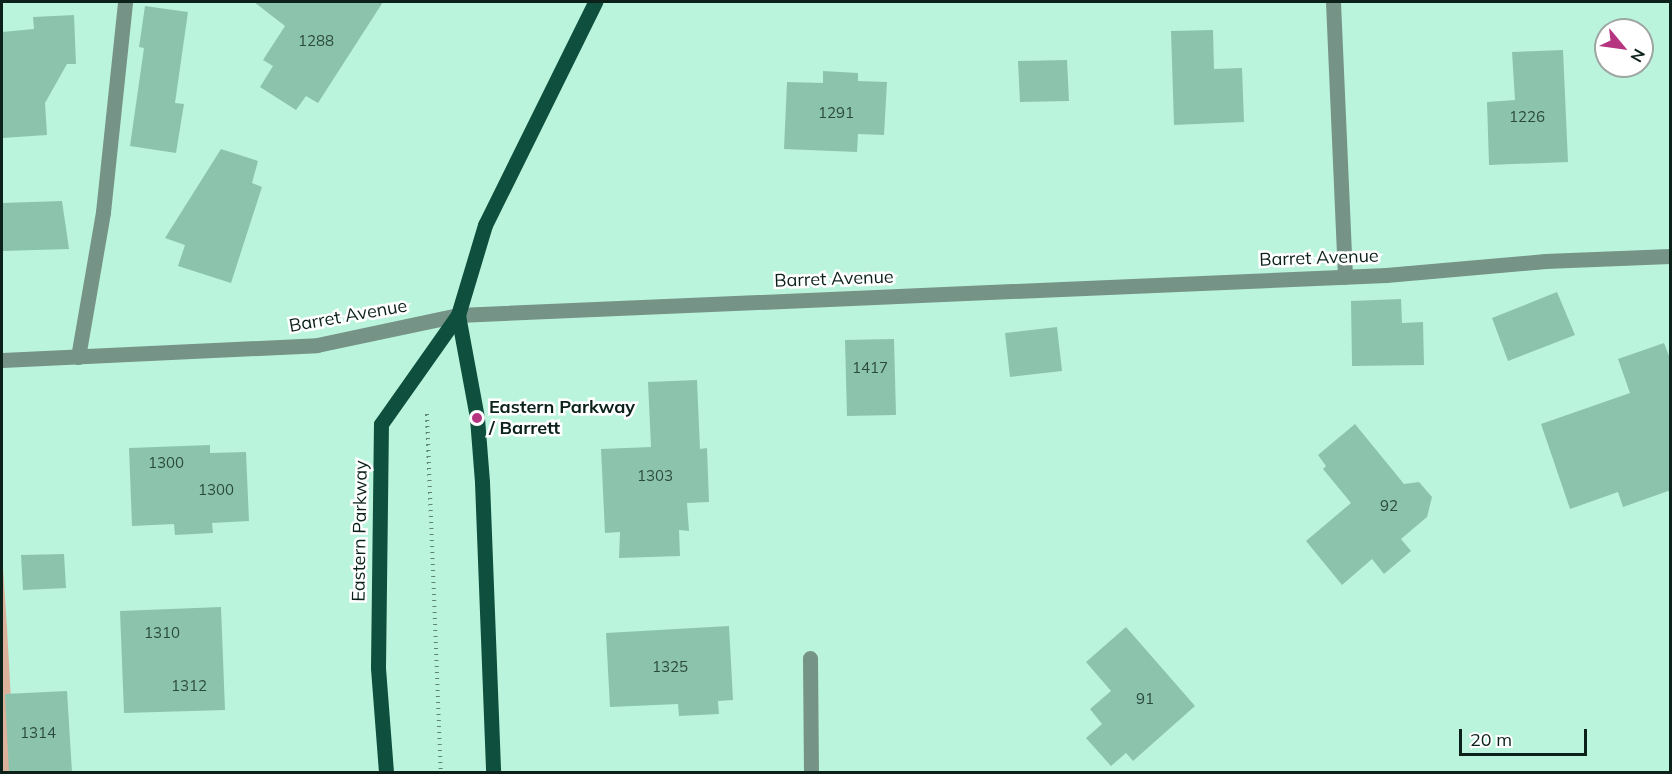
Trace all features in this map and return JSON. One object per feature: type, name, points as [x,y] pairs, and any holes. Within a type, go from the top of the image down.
[{"type":"main road","name":"Eastern Parkway","points":[[386,772],[378,667],[381,424],[458,315],[485,225],[595,2]]},
{"type":"main road","name":"Eastern Parkway","points":[[458,315],[477,418],[482,482],[493,772]]},
{"type":"street","points":[[78,357],[103,212],[125,2]]},
{"type":"street","points":[[1333,2],[1345,277]]},
{"type":"street","name":"Barret Avenue","points":[[2,360],[317,345],[458,315],[1345,277],[1671,256]]},
{"type":"street","points":[[810,658],[811,772]]},
{"type":"path","points":[[426,405],[441,772]]},
{"type":"shaded area","points":[[2,553],[7,628],[15,772],[2,772]]},
{"type":"building","points":[[254,2],[383,2],[318,103],[306,96],[296,110],[260,87],[273,66],[263,60],[285,26]]},
{"type":"building","points":[[145,6],[188,12],[175,103],[184,104],[176,153],[130,146],[144,48],[139,47]]},
{"type":"building","points":[[74,15],[76,64],[67,64],[45,103],[47,135],[2,138],[2,32],[34,29],[33,17]]},
{"type":"building","points":[[1213,30],[1214,69],[1242,68],[1244,122],[1174,125],[1171,31]]},
{"type":"building","points":[[1563,50],[1568,162],[1489,165],[1487,102],[1515,100],[1512,52]]},
{"type":"building","points":[[1067,60],[1069,101],[1020,102],[1018,61]]},
{"type":"building","points":[[823,71],[858,73],[858,81],[887,82],[884,135],[858,134],[857,152],[784,149],[787,82],[823,83]]},
{"type":"building","points":[[221,149],[258,161],[252,183],[262,187],[231,283],[178,266],[185,245],[165,238]]},
{"type":"building","points":[[62,201],[69,249],[2,251],[2,203]]},
{"type":"building","points":[[1557,292],[1575,335],[1508,361],[1492,318]]},
{"type":"building","points":[[1401,299],[1402,323],[1423,322],[1424,365],[1352,366],[1351,301]]},
{"type":"building","points":[[1057,327],[1062,371],[1010,377],[1005,333]]},
{"type":"building","points":[[894,339],[896,415],[847,416],[845,340]]},
{"type":"building","points":[[1664,343],[1671,361],[1671,490],[1623,507],[1618,492],[1570,509],[1541,424],[1630,393],[1618,359]]},
{"type":"building","points":[[697,380],[700,449],[707,448],[709,502],[687,503],[689,531],[679,530],[680,556],[619,558],[620,532],[605,533],[601,449],[651,447],[648,382]]},
{"type":"building","points":[[1355,424],[1404,484],[1419,482],[1432,497],[1427,517],[1401,539],[1411,551],[1384,574],[1372,559],[1342,585],[1306,541],[1351,503],[1323,469],[1326,466],[1318,455]]},
{"type":"building","points":[[210,445],[210,453],[246,452],[249,521],[212,523],[213,533],[175,535],[174,524],[132,526],[129,448]]},
{"type":"building","points":[[64,554],[66,588],[23,590],[21,555]]},
{"type":"building","points":[[221,607],[225,710],[124,713],[120,611]]},
{"type":"building","points":[[729,626],[733,700],[718,701],[719,714],[679,716],[678,704],[610,707],[606,633]]},
{"type":"building","points":[[1126,627],[1195,706],[1133,761],[1126,753],[1111,766],[1086,738],[1102,724],[1090,709],[1111,691],[1086,662]]},
{"type":"building","points":[[67,691],[72,772],[9,772],[5,694]]},
{"type":"place","name":"Eastern Parkway / Barrett","points":[[477,418]]}]
